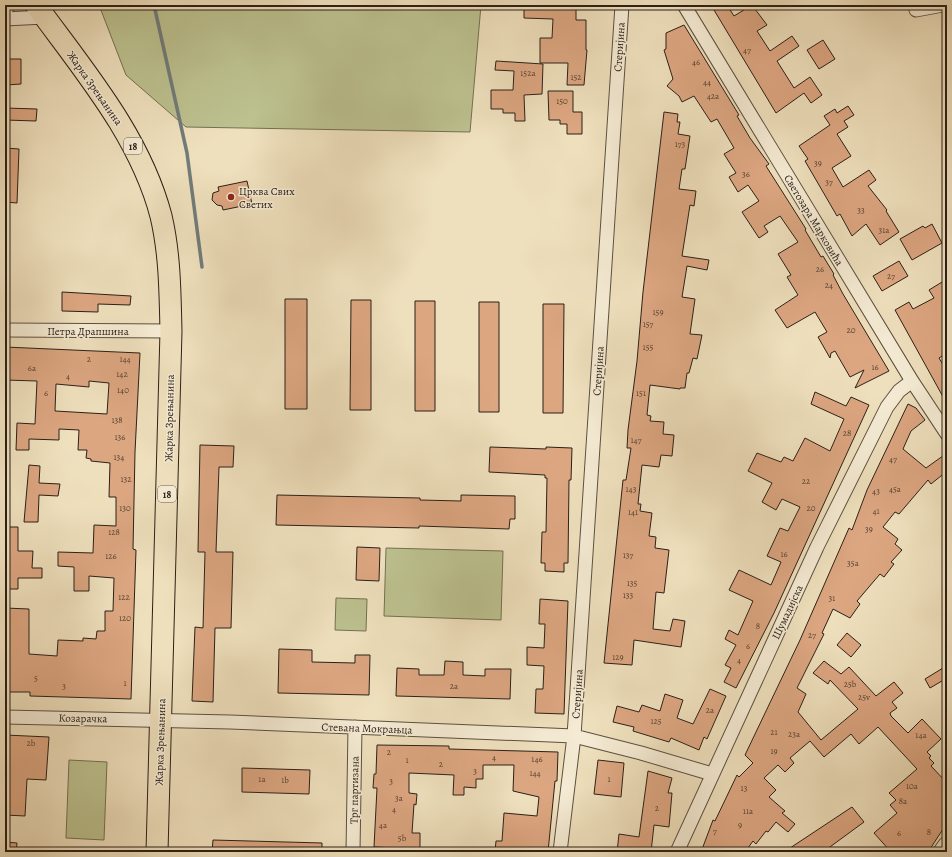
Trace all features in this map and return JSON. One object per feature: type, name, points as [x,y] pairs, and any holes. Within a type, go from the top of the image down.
[{"type":"main road","name":"Жарка Зрењанина","points":[[41,11],[115,115],[143,166],[161,216],[166,243],[169,272],[171,331],[157,852]]},
{"type":"street","points":[[5,12],[8,5]]},
{"type":"street","name":"Стеријина","points":[[560,852],[574,736],[622,5]]},
{"type":"street","name":"Светозара Марковића","points":[[684,5],[912,381],[947,434]]},
{"type":"street","points":[[916,10],[943,5]]},
{"type":"street","points":[[5,19],[41,11]]},
{"type":"street","name":"Петра Драпшина","points":[[5,330],[171,331]]},
{"type":"street","name":"Шумадијска","points":[[677,852],[817,547],[887,407],[899,391],[912,381]]},
{"type":"street","name":"Козарачка","points":[[5,717],[161,719]]},
{"type":"street","name":"Стевана Мокрањца","points":[[161,719],[574,736]]},
{"type":"street","name":"Трг партизана","points":[[353,852],[355,727]]},
{"type":"street","points":[[574,736],[641,753],[712,774]]},
{"type":"green space","points":[[99,5],[481,5],[470,132],[186,127],[126,75]]},
{"type":"green space","points":[[386,548],[503,551],[501,620],[384,616]]},
{"type":"green space","points":[[336,598],[367,599],[366,631],[335,630]]},
{"type":"green space","points":[[69,760],[107,762],[104,840],[66,838]]},
{"type":"building","points":[[524,5],[576,5],[576,20],[586,20],[587,50],[584,85],[567,85],[568,63],[540,63],[540,38],[552,38],[553,19],[524,18]]},
{"type":"building","points":[[711,5],[727,5],[734,16],[752,5],[767,25],[757,31],[770,51],[792,36],[799,46],[777,61],[794,88],[810,77],[822,95],[811,103],[804,93],[776,113]]},
{"type":"building","points":[[684,25],[739,115],[737,116],[750,138],[769,164],[766,166],[806,229],[805,230],[821,257],[823,256],[834,274],[833,275],[843,294],[889,371],[855,388],[864,370],[850,377],[835,351],[831,353],[830,358],[818,337],[827,332],[815,312],[787,328],[775,310],[798,295],[787,277],[791,275],[778,254],[798,242],[780,216],[764,226],[768,232],[759,238],[742,212],[759,201],[748,185],[738,192],[729,177],[736,173],[724,154],[734,148],[717,119],[711,122],[694,96],[682,102],[679,96],[667,86],[673,79],[664,50],[666,49],[666,33]]},
{"type":"building","points":[[823,40],[835,59],[819,69],[807,50]]},
{"type":"building","points":[[6,59],[21,59],[21,84],[6,85]]},
{"type":"building","points":[[496,61],[543,64],[542,94],[524,95],[525,121],[515,121],[515,113],[503,113],[503,109],[491,109],[491,90],[513,90],[514,71],[495,70]]},
{"type":"building","points":[[548,91],[573,91],[573,112],[582,112],[582,134],[567,134],[567,124],[560,124],[560,120],[549,120]]},
{"type":"building","points":[[848,106],[854,115],[844,121],[848,127],[837,134],[851,156],[832,168],[843,187],[869,170],[876,180],[868,186],[887,210],[886,211],[899,232],[880,245],[866,224],[852,236],[840,214],[837,216],[805,161],[808,159],[799,146],[830,125],[824,116],[835,109],[837,113]]},
{"type":"building","points":[[5,108],[37,109],[36,121],[5,120]]},
{"type":"building","points":[[664,112],[678,114],[677,122],[680,122],[678,134],[690,136],[685,169],[682,169],[679,189],[696,191],[694,206],[690,205],[682,256],[709,260],[707,270],[687,266],[682,297],[695,299],[690,334],[702,335],[697,359],[693,358],[689,373],[687,373],[685,388],[680,389],[650,385],[647,415],[651,416],[650,421],[664,422],[663,434],[674,435],[672,456],[661,455],[659,467],[642,465],[638,504],[641,504],[640,511],[652,513],[649,536],[656,537],[655,548],[669,550],[664,593],[656,592],[653,629],[670,631],[673,619],[685,621],[681,647],[634,640],[632,665],[604,663],[623,480],[626,480],[631,448],[627,448],[628,430]]},
{"type":"building","points":[[5,148],[19,149],[17,203],[5,202]]},
{"type":"building","name":"Црква Свих Светих","points":[[247,181],[252,204],[223,210],[222,206],[217,205],[212,200],[213,193],[219,191],[218,187]]},
{"type":"building","points":[[932,224],[942,243],[912,260],[900,239],[923,226],[925,228]]},
{"type":"building","points":[[899,261],[908,276],[882,291],[873,276]]},
{"type":"building","points":[[947,279],[947,353],[939,358],[947,371],[947,404],[895,310],[909,302],[913,309],[934,298],[929,290]]},
{"type":"building","points":[[62,292],[131,296],[130,305],[98,304],[98,312],[62,311]]},
{"type":"building","points":[[285,299],[307,299],[307,409],[285,409]]},
{"type":"building","points":[[351,300],[371,300],[371,410],[350,410]]},
{"type":"building","points":[[415,301],[435,301],[435,411],[415,411]]},
{"type":"building","points":[[479,302],[499,302],[499,412],[479,412]]},
{"type":"building","points":[[543,304],[564,304],[563,413],[543,413]]},
{"type":"building","points":[[5,347],[140,353],[135,452],[133,549],[136,550],[131,699],[30,696],[30,692],[5,692],[5,608],[29,609],[29,654],[57,656],[58,640],[83,641],[83,638],[96,639],[97,631],[105,631],[105,611],[113,611],[114,578],[89,576],[89,591],[74,591],[74,567],[58,566],[58,552],[93,553],[94,525],[116,526],[116,497],[109,497],[110,463],[91,461],[91,459],[86,458],[87,450],[78,450],[79,430],[59,429],[59,440],[29,439],[29,450],[16,450],[17,423],[35,424],[37,381],[5,380]],"holes":[[[89,381],[109,383],[107,414],[55,411],[56,384],[89,387]]]},
{"type":"building","points":[[815,392],[846,406],[851,397],[869,405],[774,613],[736,688],[724,682],[731,668],[725,665],[736,645],[725,639],[729,630],[738,635],[753,601],[729,590],[739,570],[771,585],[781,562],[767,556],[780,528],[788,531],[800,507],[782,499],[776,510],[762,502],[772,483],[748,471],[757,453],[781,462],[784,457],[793,461],[805,438],[830,451],[844,419],[811,404]]},
{"type":"building","points":[[908,404],[916,408],[925,420],[911,431],[903,449],[926,468],[947,453],[947,471],[931,484],[928,480],[899,514],[895,512],[883,527],[898,539],[895,544],[902,550],[891,562],[894,564],[884,577],[880,574],[857,601],[860,604],[850,618],[833,609],[822,633],[824,634],[797,688],[806,694],[798,712],[821,740],[858,709],[830,680],[828,684],[813,673],[824,661],[841,674],[849,667],[876,696],[894,682],[903,693],[892,702],[897,708],[890,713],[891,716],[908,733],[922,719],[941,739],[927,752],[931,756],[929,758],[934,763],[931,766],[947,783],[947,823],[928,852],[891,852],[874,833],[897,813],[890,805],[896,800],[889,793],[917,769],[878,727],[859,744],[851,734],[824,757],[810,741],[790,758],[794,763],[785,772],[778,765],[764,778],[776,790],[769,797],[785,811],[782,813],[795,824],[788,832],[776,822],[768,832],[766,831],[756,844],[753,841],[745,852],[701,852],[713,820],[715,821],[737,775],[739,777],[753,763],[745,755],[800,640],[849,528],[852,530],[867,490]]},
{"type":"building","points":[[200,445],[234,446],[233,467],[219,467],[216,552],[233,552],[231,628],[215,628],[213,702],[192,701],[195,627],[203,628],[205,552],[198,552]]},
{"type":"building","points":[[490,447],[546,449],[546,447],[572,448],[571,480],[569,480],[568,563],[564,563],[564,572],[545,571],[545,563],[541,563],[542,532],[546,532],[547,478],[545,478],[545,475],[489,472]]},
{"type":"building","points":[[29,465],[40,466],[39,483],[60,484],[58,496],[39,495],[38,522],[24,522]]},
{"type":"building","points":[[277,495],[420,498],[420,500],[461,501],[461,495],[515,496],[515,519],[510,519],[509,529],[419,526],[419,528],[276,525]]},
{"type":"building","points":[[5,527],[18,527],[18,551],[33,551],[32,568],[42,568],[42,578],[18,578],[18,589],[5,589]]},
{"type":"building","points":[[357,547],[380,548],[379,581],[356,580]]},
{"type":"building","points":[[540,599],[568,601],[564,714],[535,713],[536,689],[543,689],[544,666],[527,665],[527,647],[544,648],[545,624],[539,624]]},
{"type":"building","points":[[847,633],[861,645],[851,657],[837,645]]},
{"type":"building","points":[[279,649],[312,650],[312,662],[355,663],[355,655],[370,655],[369,695],[278,693]]},
{"type":"building","points":[[445,661],[463,662],[463,675],[485,676],[485,669],[511,669],[510,699],[396,696],[397,668],[419,669],[419,675],[444,675]]},
{"type":"building","points":[[943,668],[947,678],[930,688],[925,679]]},
{"type":"building","points":[[710,689],[726,696],[707,739],[704,737],[699,750],[671,738],[669,742],[633,731],[634,727],[613,722],[617,706],[639,712],[642,705],[660,711],[665,694],[683,700],[677,718],[693,724]]},
{"type":"building","points":[[5,735],[49,737],[46,780],[27,779],[25,816],[5,815]]},
{"type":"building","points":[[377,745],[449,746],[449,749],[558,752],[557,781],[555,781],[548,852],[495,851],[496,841],[502,841],[504,813],[537,816],[539,797],[513,791],[514,765],[483,765],[483,779],[476,779],[476,788],[464,787],[464,795],[453,795],[454,775],[409,773],[409,793],[417,794],[416,805],[414,804],[412,833],[420,833],[420,852],[400,852],[400,848],[374,847],[377,788],[373,788],[374,774],[376,774]]},
{"type":"building","points":[[598,760],[624,763],[621,797],[594,794]]},
{"type":"building","points":[[242,768],[310,770],[309,794],[242,792]]},
{"type":"building","points":[[648,771],[672,778],[668,793],[672,793],[669,827],[654,825],[651,852],[617,852],[619,834],[639,837]]},
{"type":"building","points":[[852,807],[864,822],[823,852],[784,852]]},
{"type":"building","points":[[213,840],[322,843],[322,852],[212,852]]},
{"type":"building","points":[[5,842],[17,843],[16,852],[5,852]]},
{"type":"waterway","points":[[154,5],[187,153],[202,267]]},
{"type":"place","name":"Црква Свих Светих","points":[[231,197]]}]
